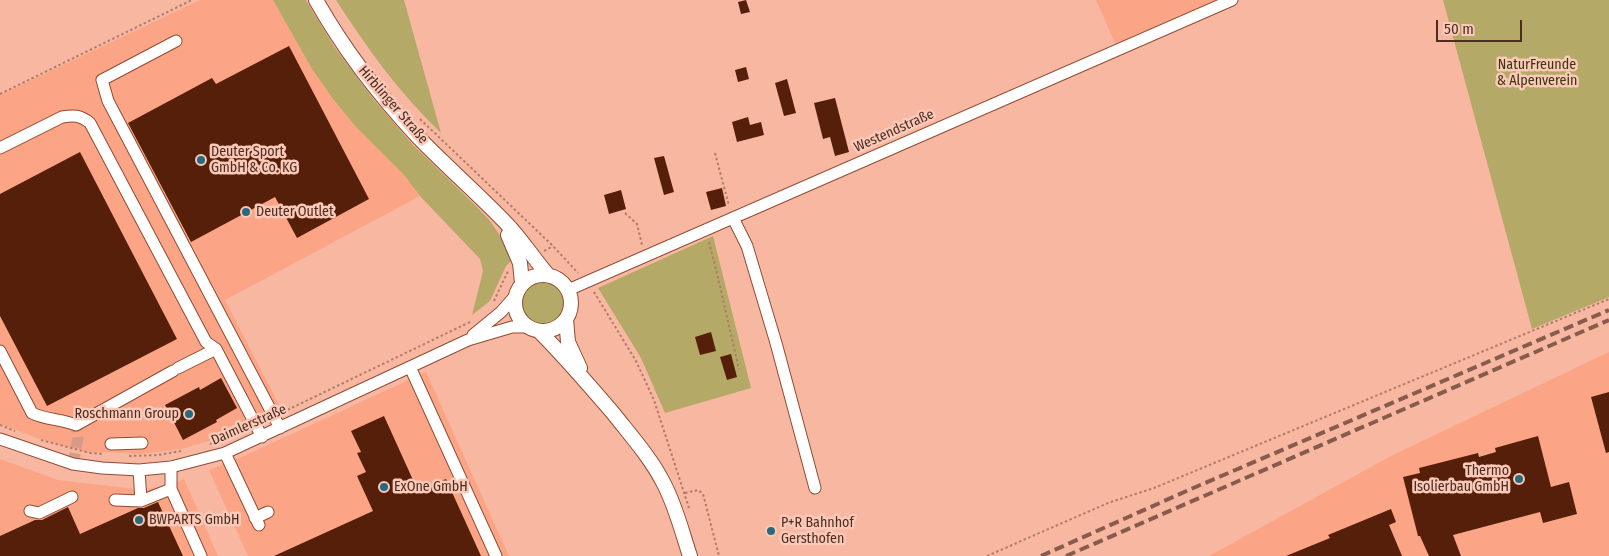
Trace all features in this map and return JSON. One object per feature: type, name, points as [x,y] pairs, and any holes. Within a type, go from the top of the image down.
[{"type":"main road","name":"Hirblinger Straße","points":[[316,0],[358,67],[392,107],[420,138],[507,224],[548,275],[559,280],[568,290],[571,305],[566,319],[568,342],[587,382]]},
{"type":"main road","name":"Hirblinger Straße","points":[[483,199],[503,227],[516,250],[520,263],[519,289],[515,301],[517,313],[523,323],[533,329],[587,382],[636,441],[659,474],[675,509],[690,556]]},
{"type":"main road","points":[[519,289],[536,275],[548,275]]},
{"type":"main road","points":[[533,329],[550,330],[556,328],[566,319]]},
{"type":"street","name":"Westendstraße","points":[[568,290],[1232,0]]},
{"type":"street","points":[[176,41],[102,80],[108,101],[212,288],[280,428]]},
{"type":"street","points":[[0,148],[52,121],[74,115],[83,117],[90,123],[99,148],[187,315],[206,342],[216,349],[262,437]]},
{"type":"street","points":[[733,218],[748,246],[815,488]]},
{"type":"street","name":"Daimlerstraße","points":[[468,340],[501,312],[519,289]]},
{"type":"street","name":"Daimlerstraße","points":[[0,439],[73,464],[139,470],[171,467],[225,453],[468,340],[512,327],[533,329]]},
{"type":"street","points":[[0,352],[32,413],[42,418],[55,418],[76,425],[216,349]]},
{"type":"street","points":[[410,367],[496,556]]},
{"type":"street","points":[[111,444],[142,443]]},
{"type":"street","points":[[225,453],[245,486],[257,522],[268,512]]},
{"type":"street","points":[[171,467],[171,489],[201,556]]},
{"type":"street","points":[[139,470],[141,501]]},
{"type":"street","points":[[115,500],[141,501],[171,489]]},
{"type":"street","points":[[30,511],[39,513],[72,498]]},
{"type":"path","points":[[0,94],[192,0]]},
{"type":"path","points":[[715,153],[733,218]]},
{"type":"path","points":[[625,213],[637,224],[644,257]]},
{"type":"path","points":[[705,231],[715,265],[739,369]]},
{"type":"path","points":[[987,556],[1108,503],[1163,484],[1609,299]]},
{"type":"path","points":[[685,493],[698,490],[703,494],[719,556]]},
{"type":"shaded area","points":[[200,0],[273,0],[312,69],[333,99],[356,127],[404,175],[420,196],[225,300],[279,405],[212,440],[181,449],[140,454],[90,453],[37,438],[0,424],[0,95]]},
{"type":"shaded area","points":[[1096,0],[1224,0],[1117,47]]},
{"type":"shaded area","points":[[1609,352],[1609,556],[1209,556],[1391,456]]},
{"type":"shaded area","points":[[426,372],[509,556],[248,556],[209,470],[244,456]]},
{"type":"shaded area","points":[[0,459],[58,480],[144,490],[184,479],[218,556],[0,556]]},
{"type":"green space","points":[[273,0],[306,0],[333,45],[374,100],[413,145],[490,221],[501,237],[512,260],[506,266],[490,301],[472,315],[483,271],[480,259],[420,196],[404,175],[356,127],[333,99],[312,69]]},
{"type":"green space","points":[[336,0],[404,0],[441,133],[412,103],[385,70]]},
{"type":"green space","name":"NaturFreunde & Alpenverein","points":[[1443,0],[1609,0],[1609,297],[1532,329]]},
{"type":"green space","points":[[713,236],[751,388],[665,413],[641,358],[598,288]]},
{"type":"green space","points":[[547,282],[555,285],[561,291],[564,303],[561,315],[555,321],[539,324],[531,321],[525,315],[522,299],[525,291],[531,285]]},
{"type":"building","points":[[746,0],[750,12],[741,14],[738,2]]},
{"type":"building","points":[[289,46],[369,199],[297,238],[275,197],[191,242],[128,123],[212,78],[216,84]]},
{"type":"building","points":[[746,67],[749,79],[738,82],[735,70]]},
{"type":"building","points":[[787,79],[796,113],[784,116],[775,83]]},
{"type":"building","points":[[835,98],[849,152],[835,156],[830,137],[823,139],[814,103]]},
{"type":"building","points":[[748,117],[750,125],[761,122],[764,135],[737,142],[732,122]]},
{"type":"building","points":[[80,152],[177,339],[47,406],[0,316],[0,194]]},
{"type":"building","points":[[664,156],[674,192],[664,195],[654,158]]},
{"type":"building","points":[[722,188],[726,206],[711,210],[706,192]]},
{"type":"building","points":[[621,190],[626,209],[609,214],[604,195]]},
{"type":"building","points":[[711,332],[716,351],[700,355],[695,337]]},
{"type":"building","points":[[731,354],[737,377],[727,380],[720,357]]},
{"type":"building","points":[[221,378],[237,408],[216,420],[217,422],[183,440],[165,405],[199,387],[200,390]]},
{"type":"building","points":[[1609,392],[1609,452],[1606,453],[1591,397]]},
{"type":"building","name":"ExOne GmbH","points":[[384,416],[418,491],[446,479],[481,556],[274,556],[373,511],[357,476],[366,472],[357,453],[361,452],[351,431]]},
{"type":"building","points":[[1538,436],[1551,487],[1569,482],[1577,514],[1543,523],[1540,512],[1453,535],[1461,556],[1429,556],[1420,536],[1418,536],[1403,477],[1420,473],[1419,468],[1478,453],[1479,457],[1496,452],[1495,448]]},
{"type":"building","name":"BWPARTS GmbH","points":[[158,502],[183,556],[0,556],[0,536],[35,520],[42,520],[68,507],[80,534],[138,508],[144,508]]},
{"type":"building","points":[[1391,509],[1396,522],[1389,525],[1402,556],[1286,556],[1330,538],[1328,535]]},
{"type":"tunnel","points":[[73,464],[78,438],[76,425]]},
{"type":"railway","points":[[1041,556],[1191,489],[1609,310]]},
{"type":"railway","points":[[1066,556],[1609,320]]},
{"type":"place","name":"Deuter Sport GmbH & Co. KG","points":[[201,160]]},
{"type":"place","name":"Deuter Outlet","points":[[246,212]]},
{"type":"place","name":"Roschmann Group","points":[[189,414]]},
{"type":"place","name":"Thermo Isolierbau GmbH","points":[[1519,479]]},
{"type":"place","name":"ExOne GmbH","points":[[384,487]]},
{"type":"place","name":"BWPARTS GmbH","points":[[139,520]]},
{"type":"place","name":"P+R Bahnhof Gersthofen","points":[[771,531]]}]
